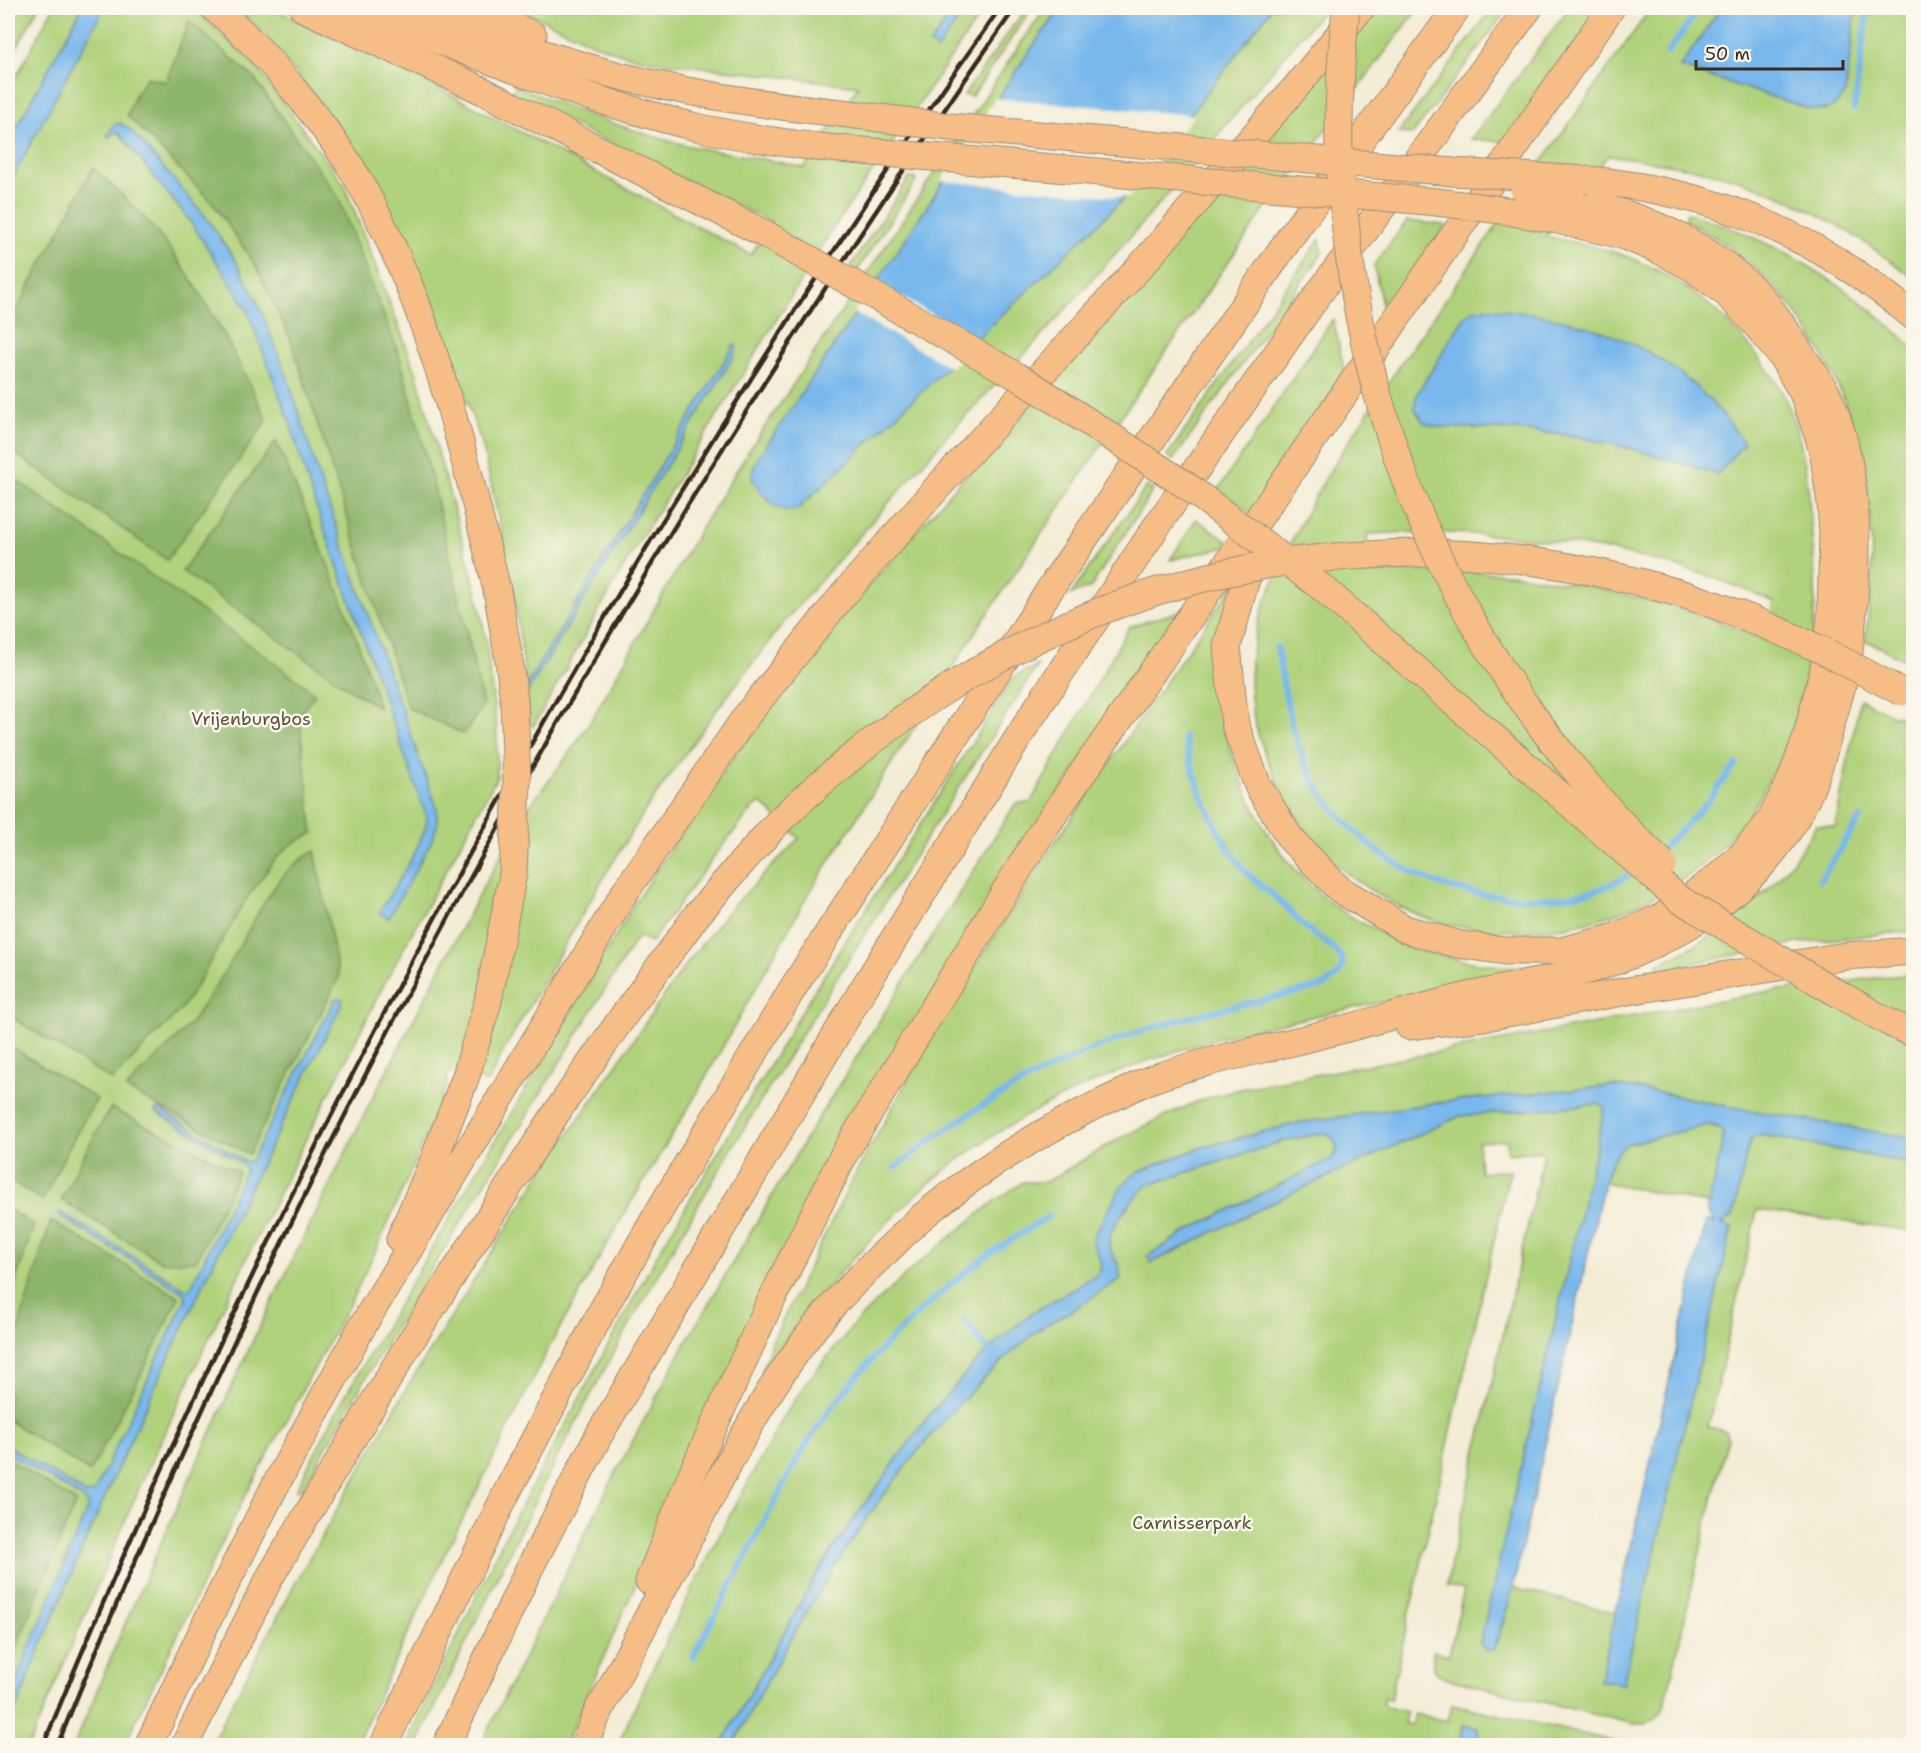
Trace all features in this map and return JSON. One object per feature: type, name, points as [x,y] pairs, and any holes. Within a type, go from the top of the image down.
[{"type":"highway","points":[[303,8],[479,89],[765,234],[1027,382],[1187,486],[1325,590],[1679,899],[1880,1018],[1914,1034]]},
{"type":"highway","points":[[355,8],[532,76],[630,109],[759,139],[818,147],[1437,202],[1501,210],[1573,200],[1632,185],[1673,193],[1717,204],[1756,219],[1826,253],[1869,281],[1914,317]]},
{"type":"highway","points":[[412,8],[588,68],[717,96],[950,128],[1453,172],[1612,209],[1657,225],[1692,243],[1722,263],[1749,286],[1773,312],[1826,393],[1843,440],[1851,487],[1857,550],[1847,667],[1819,769],[1800,811],[1773,852],[1735,892],[1678,933],[1646,949],[1601,966],[1562,978],[1475,994],[1312,1038],[1218,1059],[1152,1079],[1079,1112],[999,1159],[925,1214],[857,1278],[819,1322],[775,1383],[698,1521],[588,1735]]},
{"type":"highway","points":[[475,8],[534,36],[588,68]]},
{"type":"highway","points":[[1346,8],[1339,156],[1350,269],[1375,385],[1421,521],[1451,584],[1484,642],[1521,699],[1563,755],[1609,810],[1660,860],[1705,901],[1771,953]]},
{"type":"highway","points":[[148,1746],[275,1486],[363,1325],[625,892],[747,715],[868,566],[1147,259],[1296,87],[1360,8]]},
{"type":"highway","points":[[382,1746],[501,1503],[602,1311],[672,1189],[793,988],[1054,583],[1293,234],[1457,8]]},
{"type":"highway","points":[[446,1746],[528,1571],[599,1435],[862,991],[1026,725],[1156,527],[1322,289],[1529,8]]},
{"type":"highway","points":[[588,1735],[692,1474],[766,1311],[844,1154],[1041,833],[1611,8]]},
{"type":"highway","points":[[216,9],[277,69],[312,112],[359,180],[392,246],[428,332],[452,411],[496,590],[514,700],[517,782],[513,874],[488,1001],[466,1076],[433,1162],[363,1325]]},
{"type":"highway","points":[[1361,369],[1338,421],[1299,477],[1271,526],[1246,579],[1227,647],[1235,724],[1258,786],[1290,838],[1339,889],[1405,929],[1457,944],[1505,951],[1561,951],[1612,938],[1662,917],[1715,879],[1745,852],[1770,821],[1799,759],[1819,690],[1831,618],[1833,532],[1829,486],[1819,437],[1803,393],[1774,345],[1735,302],[1693,268],[1659,250],[1622,235],[1573,200]]},
{"type":"highway","points":[[184,1746],[270,1577],[404,1353],[559,1109],[697,915],[780,820],[846,761],[897,722],[969,674],[1047,633],[1131,600],[1231,572],[1276,564],[1368,555],[1460,555],[1572,567],[1677,592],[1770,627],[1832,655],[1908,695]]},
{"type":"highway","points":[[1312,1038],[1491,1016],[1846,956],[1914,951]]},
{"type":"green space","points":[[8,8],[38,8],[8,64]]},
{"type":"green space","points":[[53,8],[82,8],[8,143],[8,92]]},
{"type":"green space","name":"Vrijenburgbos","points":[[99,8],[194,8],[254,64],[344,184],[416,372],[477,594],[486,640],[497,730],[497,777],[383,986],[249,1253],[143,1479],[29,1745],[8,1745],[8,175]]},
{"type":"green space","points":[[236,8],[272,8],[388,61],[751,255],[771,222],[511,95],[515,86],[597,118],[660,138],[804,168],[858,86],[651,61],[618,53],[590,42],[518,8],[985,8],[834,227],[627,561],[533,727],[529,724],[513,587],[483,447],[432,301],[393,215],[350,142],[266,35]]},
{"type":"green space","points":[[1026,8],[1032,8],[972,96],[964,95]]},
{"type":"green space","points":[[1046,8],[1061,8],[1028,53],[915,225],[767,500],[775,505],[787,510],[799,508],[1133,189],[1272,8],[1325,8],[1162,201],[1048,329],[947,436],[785,621],[715,712],[646,809],[605,875],[505,1048],[488,1082],[449,1072],[446,1081],[448,1083],[376,1250],[352,1299],[241,1504],[124,1745],[74,1746],[121,1633],[254,1338],[370,1103],[483,887],[526,811],[590,722],[695,538],[750,449]]},
{"type":"green space","points":[[1375,8],[1419,8],[1265,209],[1096,453],[975,632],[806,898],[693,1100],[627,1209],[547,1351],[445,1554],[356,1745],[210,1746],[298,1578],[408,1386],[538,1178],[682,970],[724,916],[799,838],[761,803],[753,808],[716,854],[651,942],[638,936],[389,1338],[302,1489],[296,1490],[342,1401],[639,896],[728,765],[836,623]]},
{"type":"green space","points":[[1493,8],[1509,8],[1413,134],[1398,133]]},
{"type":"green space","points":[[1569,8],[1600,8],[1508,142],[1471,139]]},
{"type":"green space","points":[[1651,8],[1721,8],[1680,67],[1810,109],[1825,111],[1845,94],[1856,8],[1913,8],[1913,278],[1849,232],[1779,195],[1714,173],[1608,155],[1546,236],[1621,254],[1671,278],[1707,303],[1739,333],[1776,382],[1795,424],[1803,454],[1807,484],[1815,581],[1811,649],[1806,678],[1790,734],[1766,786],[1751,811],[1726,841],[1698,868],[1667,889],[1633,907],[1597,919],[1559,927],[1521,931],[1449,925],[1410,912],[1355,879],[1324,852],[1301,824],[1269,763],[1253,713],[1250,679],[1256,632],[1268,596],[1293,539],[1342,452],[1445,300]],"holes":[[[1518,430],[1744,443],[1718,474],[1629,448],[1575,436]],[[1460,533],[1552,541],[1598,548],[1688,570],[1732,584],[1774,602],[1767,641],[1732,626],[1666,605],[1588,586],[1512,574],[1440,570],[1369,573],[1367,534]]]},
{"type":"green space","points":[[189,21],[253,77],[338,197],[400,358],[435,491],[483,705],[464,734],[408,708],[291,340],[254,263],[212,202],[127,115],[136,93],[147,77],[166,82]]},
{"type":"green space","points":[[93,168],[148,221],[179,261],[220,328],[267,421],[167,560],[8,448],[8,326]]},
{"type":"green space","points":[[909,178],[917,179],[857,271],[850,267]]},
{"type":"green space","points":[[1687,213],[1748,235],[1815,270],[1876,314],[1913,348],[1913,664],[1865,640],[1872,557],[1865,476],[1856,437],[1843,398],[1826,361],[1799,318],[1774,286],[1736,252],[1685,220]]},
{"type":"green space","points":[[1407,221],[1446,225],[1384,315],[1374,265]]},
{"type":"green space","points":[[1320,239],[1322,254],[1173,460],[1167,456]]},
{"type":"green space","points":[[1333,319],[1345,374],[1252,514],[1218,490]]},
{"type":"green space","points":[[276,441],[344,606],[379,708],[182,571]]},
{"type":"green space","points":[[8,474],[271,660],[315,694],[299,716],[313,833],[292,844],[277,857],[245,901],[181,1009],[112,1080],[8,1015]]},
{"type":"green space","points":[[1147,486],[1153,490],[1091,587],[1070,595]]},
{"type":"green space","points":[[1196,519],[1228,541],[1226,547],[1170,560]]},
{"type":"green space","points":[[1236,581],[1224,729],[1249,798],[1267,832],[1307,883],[1334,906],[1358,921],[1417,950],[1500,966],[1528,966],[1576,961],[1254,1029],[1163,1056],[1074,1091],[991,1137],[952,1164],[916,1195],[834,1280],[761,1372],[772,1342],[850,1184],[943,1016],[1059,836]]},
{"type":"green space","points":[[1186,609],[1023,846],[670,1506],[565,1745],[480,1746],[616,1472],[686,1342],[812,1128],[1016,803],[1030,803],[1129,627]]},
{"type":"green space","points":[[1038,665],[793,1048],[676,1242],[546,1479],[417,1745],[406,1745],[504,1538],[656,1257],[814,991],[1014,677]]},
{"type":"green space","points":[[1860,699],[1911,723],[1913,718],[1913,931],[1797,943],[1658,970],[1658,964],[1706,939],[1749,907],[1786,870],[1816,825],[1835,827]]},
{"type":"green space","points":[[315,851],[339,977],[249,1154],[126,1089],[196,1016],[221,978],[268,896],[289,870]]},
{"type":"green space","points":[[1913,975],[1913,1139],[1658,1092],[1613,1086],[1450,1101],[1298,1123],[1200,1148],[1140,1171],[1095,1233],[1094,1245],[1101,1265],[1097,1275],[1032,1313],[998,1341],[972,1366],[927,1418],[820,1568],[721,1745],[617,1746],[662,1649],[723,1528],[782,1420],[805,1384],[857,1321],[915,1266],[991,1204],[1023,1182],[1046,1182],[1124,1136],[1198,1101],[1244,1088],[1759,993]]},
{"type":"green space","points":[[8,1045],[97,1099],[68,1149],[43,1201],[8,1179]]},
{"type":"green space","name":"Carnisserpark","points":[[1600,1104],[1604,1108],[1603,1117],[1497,1644],[1513,1588],[1617,1613],[1600,1680],[1623,1683],[1731,1228],[1720,1224],[1733,1216],[1749,1143],[1753,1138],[1761,1135],[1913,1164],[1913,1231],[1757,1210],[1708,1427],[1725,1431],[1728,1438],[1665,1704],[1653,1719],[1634,1724],[1444,1678],[1437,1673],[1434,1667],[1433,1651],[1449,1655],[1464,1590],[1446,1586],[1544,1153],[1539,1151],[1508,1154],[1507,1140],[1478,1142],[1480,1173],[1510,1170],[1390,1700],[1383,1699],[1383,1706],[1407,1712],[1404,1723],[1411,1725],[1414,1714],[1448,1721],[1452,1704],[1630,1745],[1479,1745],[1463,1726],[1459,1746],[733,1746],[794,1633],[828,1577],[863,1523],[901,1471],[942,1422],[987,1376],[1035,1333],[1120,1279],[1119,1268],[1110,1249],[1110,1238],[1123,1212],[1148,1185],[1284,1141],[1323,1133],[1330,1135],[1337,1146],[1336,1153],[1331,1159],[1187,1231],[1148,1256],[1151,1263],[1294,1192],[1460,1116]]},
{"type":"green space","points":[[111,1108],[239,1172],[196,1261],[162,1262],[61,1200]]},
{"type":"green space","points":[[1708,1125],[1721,1129],[1724,1134],[1708,1204],[1604,1182],[1612,1161],[1627,1144]]},
{"type":"green space","points":[[8,1209],[34,1225],[8,1304]]},
{"type":"green space","points":[[51,1221],[179,1297],[90,1472],[8,1420],[8,1362]]},
{"type":"green space","points":[[8,1459],[76,1502],[8,1666]]},
{"type":"water","points":[[82,8],[104,8],[8,186],[8,143]]},
{"type":"water","points":[[956,8],[967,8],[937,50],[930,44]]},
{"type":"water","points":[[1061,8],[1272,8],[1133,189],[799,508],[784,510],[777,507],[765,497],[752,478],[758,458],[1028,53]]},
{"type":"water","points":[[1721,8],[1856,8],[1845,94],[1838,103],[1830,108],[1810,109],[1680,67]]},
{"type":"water","points":[[120,123],[130,129],[206,217],[236,261],[257,301],[287,376],[321,483],[437,808],[437,826],[431,842],[389,918],[379,913],[415,852],[427,818],[310,489],[290,423],[246,307],[190,221],[119,133],[115,132],[107,136],[113,126]]},
{"type":"water","points":[[1485,308],[1563,320],[1598,330],[1632,344],[1663,361],[1692,384],[1719,411],[1744,443],[1718,474],[1629,448],[1575,436],[1518,430],[1436,427],[1423,422],[1414,408],[1417,394],[1465,316],[1474,310]]},
{"type":"water","points":[[734,345],[737,347],[731,361],[526,694],[526,686]]},
{"type":"water","points":[[336,998],[342,999],[342,1004],[166,1362],[84,1544],[8,1729],[8,1700],[88,1507],[84,1499],[8,1453],[8,1446],[86,1494],[94,1493],[186,1298],[184,1293],[57,1213],[60,1212],[186,1289],[190,1289],[246,1170],[243,1164],[155,1111],[158,1108],[244,1161],[251,1161]]},
{"type":"water","points":[[1613,1086],[1658,1092],[1914,1139],[1913,1164],[1761,1135],[1753,1138],[1749,1143],[1733,1216],[1720,1224],[1732,1228],[1623,1684],[1600,1681],[1706,1221],[1714,1223],[1707,1210],[1723,1141],[1722,1131],[1715,1126],[1708,1125],[1627,1144],[1618,1152],[1610,1165],[1604,1182],[1513,1588],[1495,1649],[1486,1651],[1480,1643],[1603,1117],[1604,1108],[1599,1104],[1460,1116],[1294,1192],[1151,1263],[1148,1256],[1187,1231],[1331,1159],[1336,1153],[1337,1146],[1330,1135],[1323,1133],[1284,1141],[1148,1185],[1123,1212],[1110,1238],[1110,1249],[1118,1264],[1120,1279],[1080,1306],[1039,1329],[987,1376],[942,1422],[901,1471],[863,1523],[828,1577],[763,1688],[733,1745],[721,1745],[820,1568],[927,1418],[972,1366],[998,1341],[1032,1313],[1097,1275],[1100,1271],[1101,1262],[1092,1239],[1121,1187],[1130,1178],[1140,1171],[1200,1148],[1298,1123],[1450,1101]]},
{"type":"water","points":[[1464,1725],[1478,1728],[1479,1745],[1459,1745]]},
{"type":"pier","points":[[995,98],[1194,115],[1128,198],[941,181]]},
{"type":"pier","points":[[874,281],[979,341],[951,368],[853,312]]},
{"type":"waterway","points":[[1668,52],[1700,8]]},
{"type":"waterway","points":[[1854,109],[1868,8]]},
{"type":"waterway","points":[[1277,647],[1297,742],[1312,777],[1332,806],[1355,832],[1396,863],[1443,885],[1485,894],[1531,898],[1553,898],[1592,891],[1637,870]]},
{"type":"waterway","points":[[895,1168],[924,1145],[986,1104],[1018,1085],[1085,1053],[1119,1039],[1175,1021],[1323,986],[1338,976],[1343,963],[1337,953],[1306,928],[1276,897],[1247,873],[1235,858],[1207,808],[1184,736]]},
{"type":"waterway","points":[[1661,850],[1706,804],[1736,764]]},
{"type":"waterway","points":[[1820,880],[1860,818]]},
{"type":"waterway","points":[[693,1657],[799,1456],[816,1429],[855,1378],[900,1331],[948,1287],[990,1253],[1049,1216]]},
{"type":"waterway","points":[[964,1320],[988,1350]]},
{"type":"railway","points":[[43,1746],[140,1517],[245,1292],[355,1069],[472,850],[595,634],[724,421],[859,213],[1000,8]]},
{"type":"railway","points":[[57,1746],[147,1534],[242,1325],[343,1118],[450,915],[582,682],[720,453],[864,229],[1015,8]]}]
